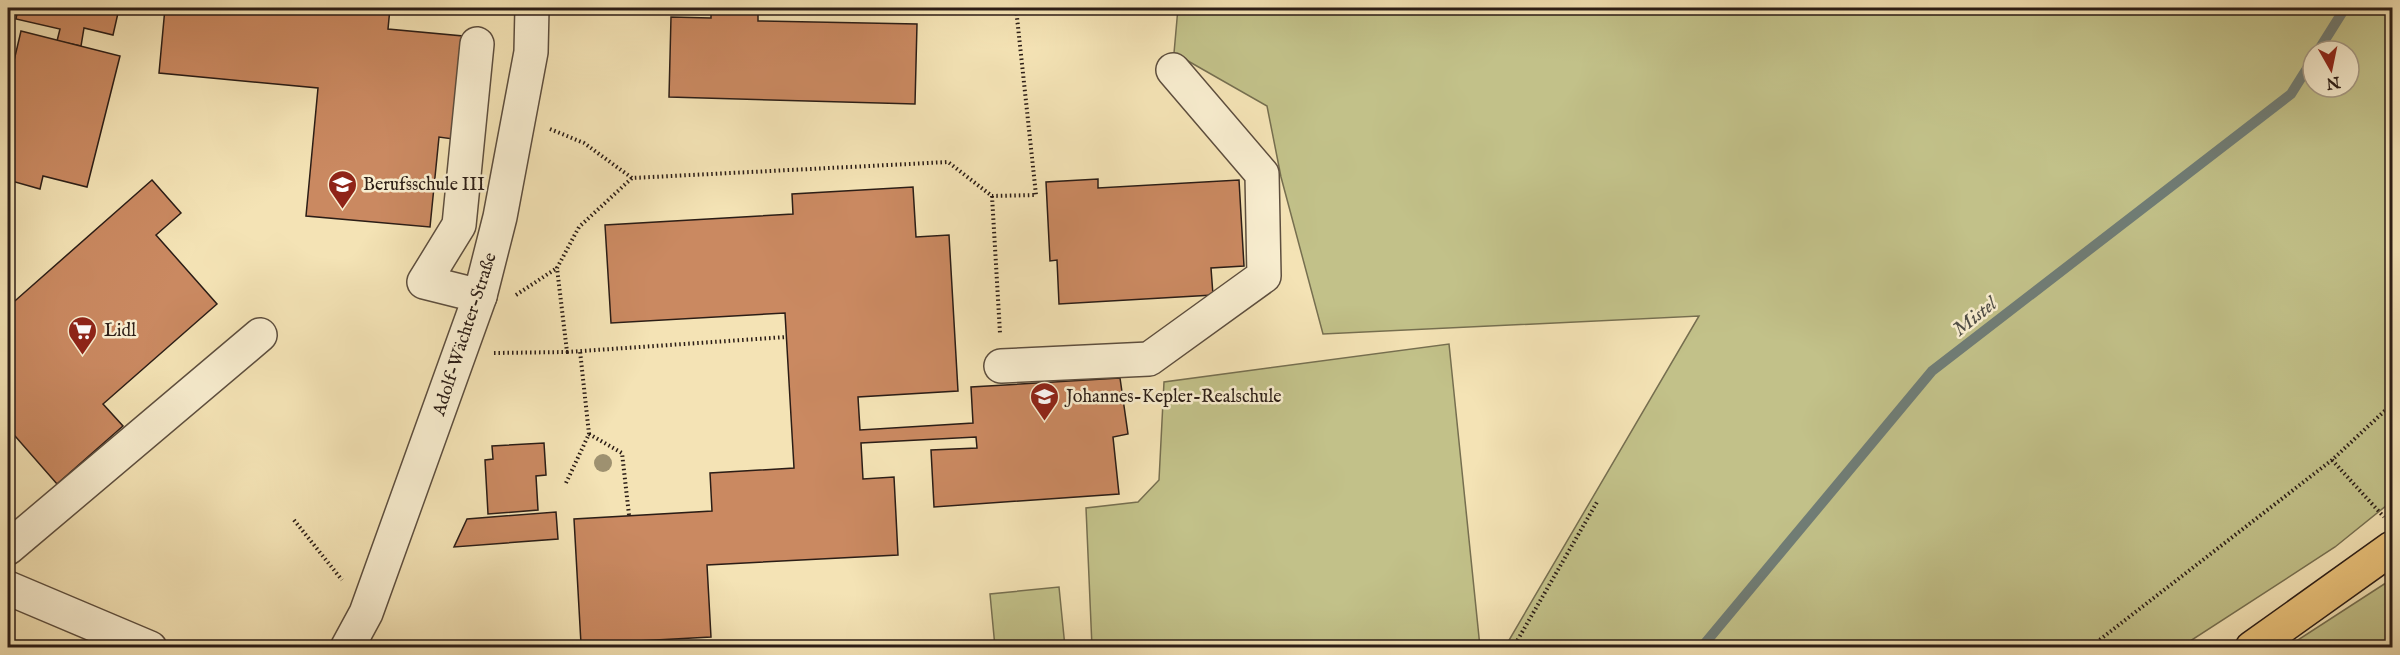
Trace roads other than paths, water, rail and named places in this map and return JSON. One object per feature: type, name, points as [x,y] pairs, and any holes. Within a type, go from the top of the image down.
[{"type":"main road","points":[[2252,648],[2392,548]]},
{"type":"street","name":"Adolf-Wächter-Straße","points":[[347,648],[366,613],[480,296],[500,217],[531,52],[532,8]]},
{"type":"street","points":[[477,44],[459,225],[424,282],[480,296]]},
{"type":"street","points":[[1002,366],[1149,359],[1264,276],[1262,174],[1173,70]]},
{"type":"street","points":[[8,548],[260,335]]},
{"type":"street","points":[[8,588],[150,648]]},
{"type":"waterway","name":"Mistel","points":[[2326,39],[2345,8]]},
{"type":"waterway","name":"Mistel","points":[[1701,648],[1932,371],[2291,94],[2301,78]]},
{"type":"place","name":"Berufsschule III","points":[[342,210]]},
{"type":"place","name":"Lidl","points":[[83,356]]},
{"type":"place","name":"Johannes-Kepler-Realschule","points":[[1045,422]]}]
